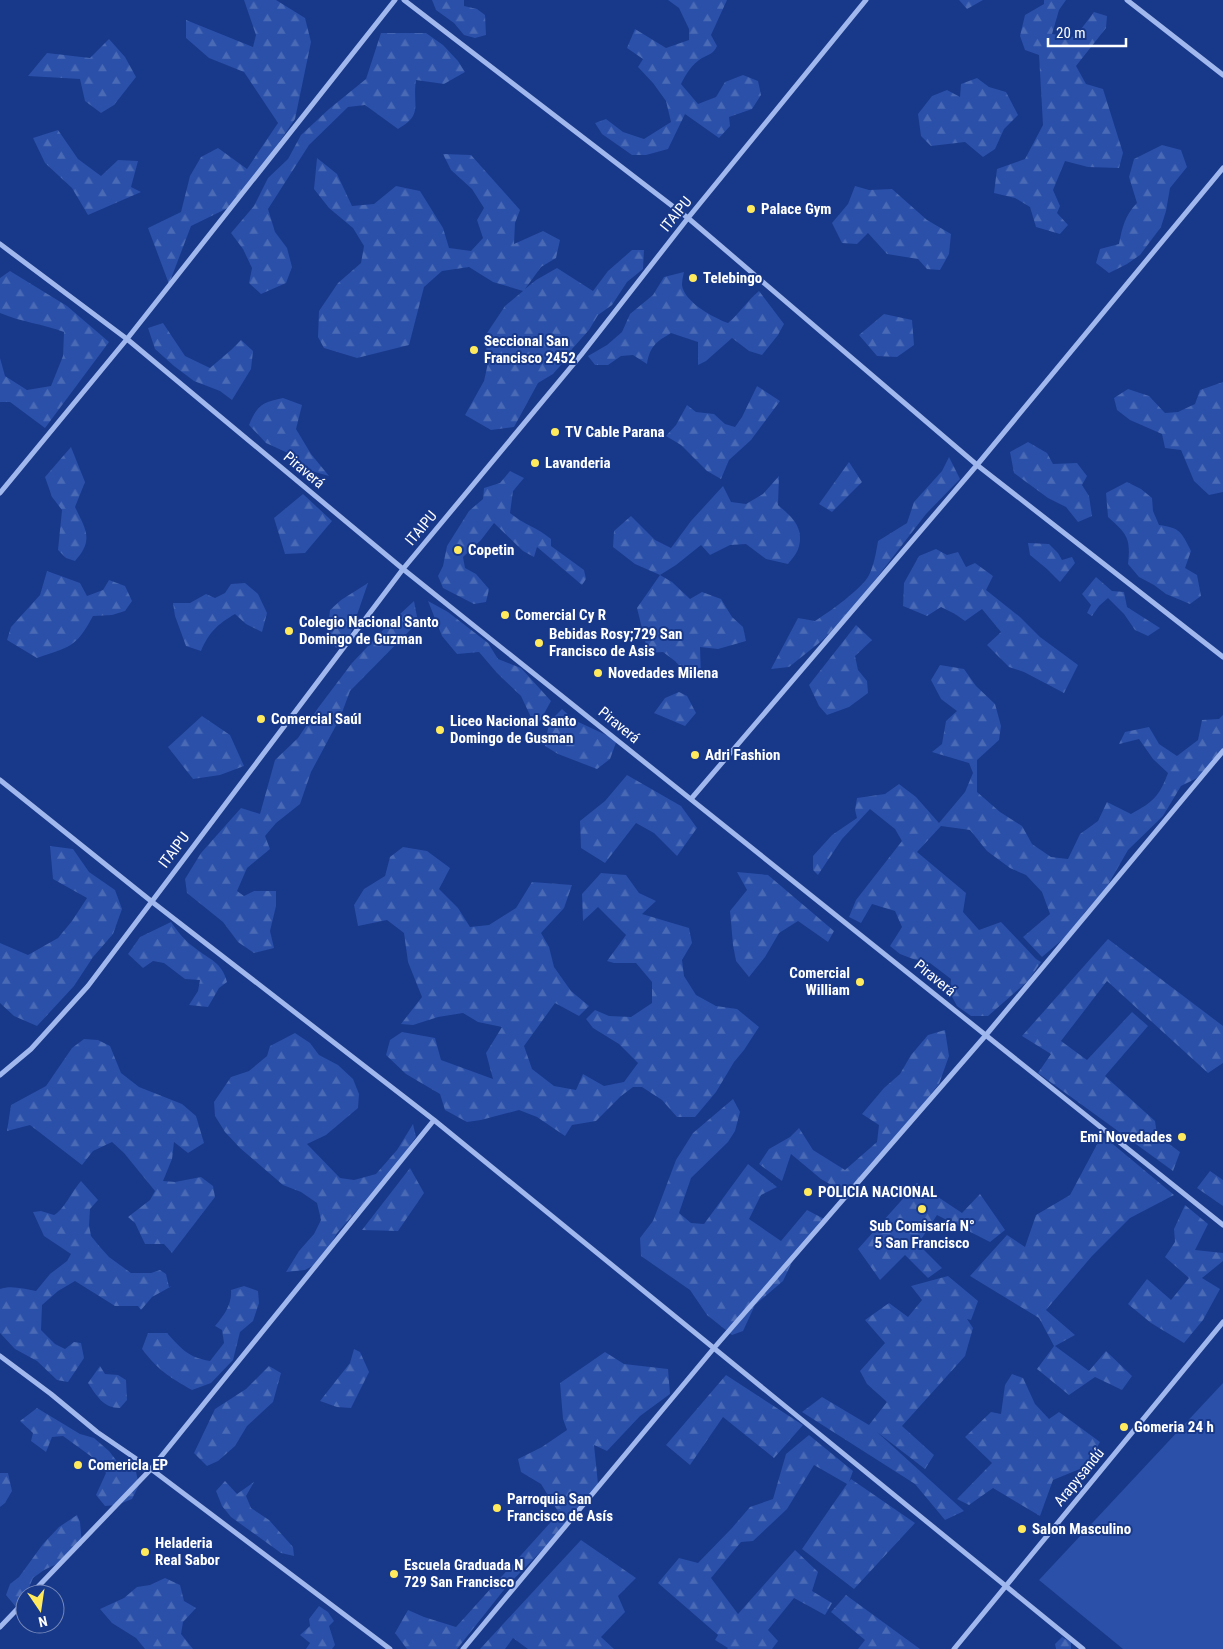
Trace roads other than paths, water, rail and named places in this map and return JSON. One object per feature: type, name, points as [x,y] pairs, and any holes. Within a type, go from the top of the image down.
[{"type":"street","points":[[0,493],[127,339],[395,0]]},
{"type":"street","points":[[404,0],[688,218],[977,465],[1223,657]]},
{"type":"street","name":"ITAIPU","points":[[0,1075],[31,1048],[88,986],[403,569],[581,355],[688,218],[866,0]]},
{"type":"street","points":[[1127,0],[1223,75]]},
{"type":"street","points":[[691,799],[977,465],[1223,168]]},
{"type":"street","name":"Piraverá","points":[[0,244],[127,339],[403,569],[1223,1225]]},
{"type":"street","points":[[463,1649],[714,1348],[986,1035],[1223,751]]},
{"type":"street","points":[[0,780],[151,901],[434,1120],[1083,1649]]},
{"type":"street","points":[[42,1584],[150,1470],[434,1120]]},
{"type":"street","name":"Arapysandú","points":[[954,1649],[1223,1322]]},
{"type":"street","points":[[0,1356],[51,1394],[97,1432],[390,1649]]},
{"type":"street","points":[[0,1627],[15,1611]]},
{"type":"place","name":"Palace Gym","points":[[751,209]]},
{"type":"place","name":"Telebingo","points":[[693,278]]},
{"type":"place","name":"Seccional San Francisco 2452","points":[[474,350]]},
{"type":"place","name":"TV Cable Parana","points":[[555,432]]},
{"type":"place","name":"Lavanderia","points":[[535,463]]},
{"type":"place","name":"Copetin","points":[[458,550]]},
{"type":"place","name":"Comercial Cy R","points":[[505,615]]},
{"type":"place","name":"Colegio Nacional Santo Domingo de Guzman","points":[[289,631]]},
{"type":"place","name":"Bebidas Rosy;729 San Francisco de Asis","points":[[539,643]]},
{"type":"place","name":"Novedades Milena","points":[[598,673]]},
{"type":"place","name":"Comercial Saúl","points":[[261,719]]},
{"type":"place","name":"Liceo Nacional Santo Domingo de Gusman","points":[[440,730]]},
{"type":"place","name":"Adri Fashion","points":[[695,755]]},
{"type":"place","name":"Comercial William","points":[[860,982]]},
{"type":"place","name":"Emi Novedades","points":[[1182,1137]]},
{"type":"place","name":"POLICIA NACIONAL","points":[[808,1192]]},
{"type":"place","name":"Sub Comisaría N° 5 San Francisco","points":[[922,1209]]},
{"type":"place","name":"Gomeria 24 h","points":[[1124,1427]]},
{"type":"place","name":"Comericla EP","points":[[78,1465]]},
{"type":"place","name":"Parroquia San Francisco de Asís","points":[[497,1508]]},
{"type":"place","name":"Salon Masculino","points":[[1022,1529]]},
{"type":"place","name":"Heladeria Real Sabor","points":[[145,1552]]},
{"type":"place","name":"Escuela Graduada N 729 San Francisco","points":[[394,1574]]}]
